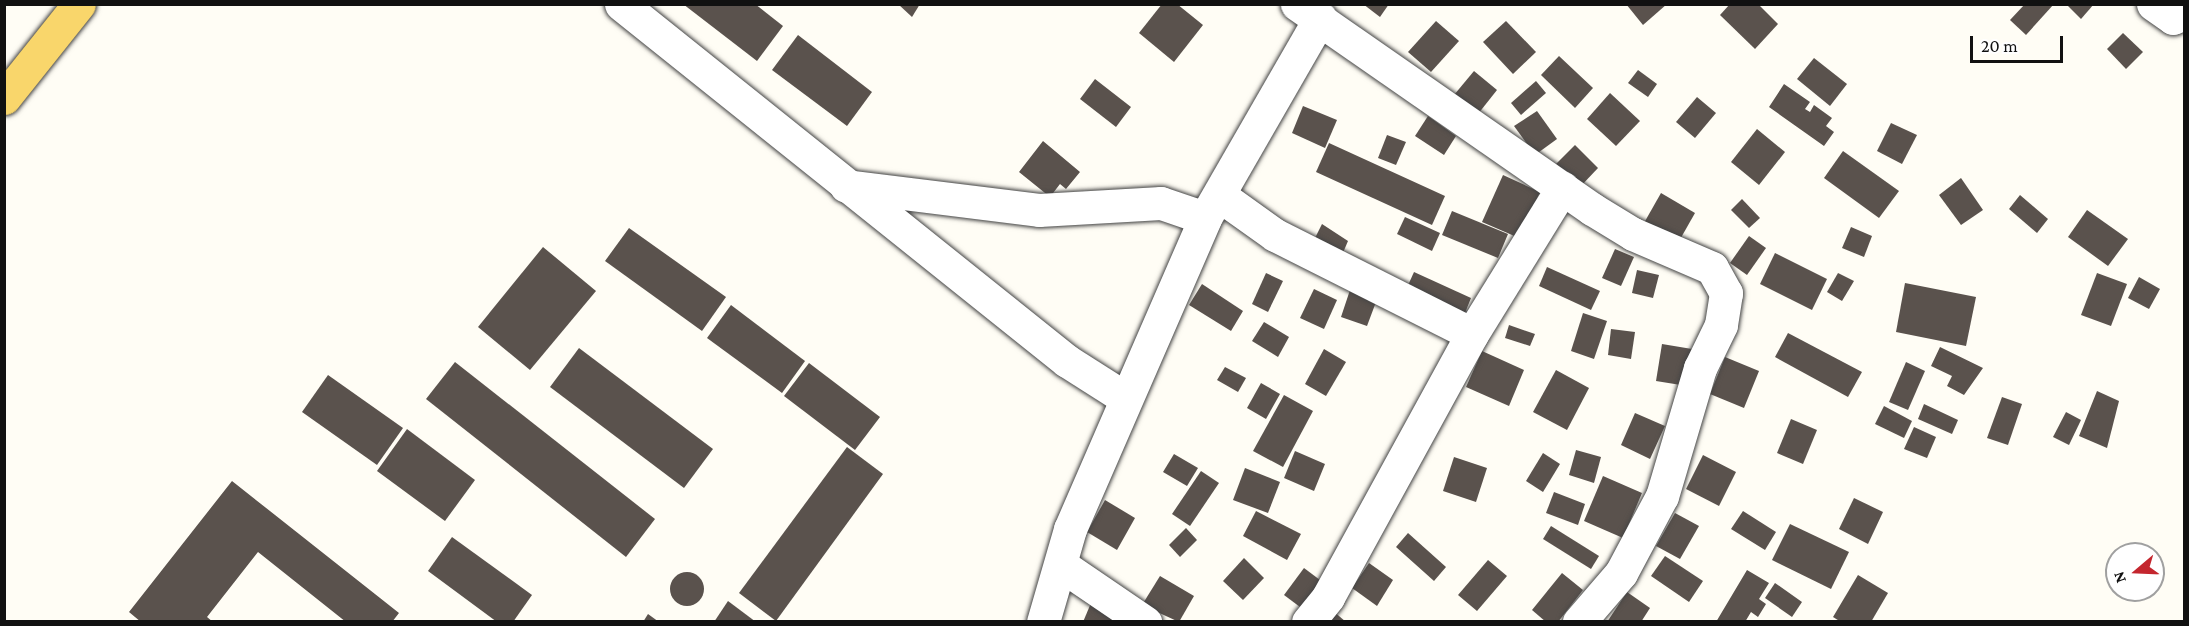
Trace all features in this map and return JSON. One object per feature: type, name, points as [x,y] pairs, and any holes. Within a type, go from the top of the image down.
[{"type":"main road","points":[[9,81],[80,4]]},
{"type":"street","points":[[621,4],[843,185],[1067,361],[1125,398]]},
{"type":"street","points":[[2153,4],[2173,18],[2184,13]]},
{"type":"street","points":[[1043,621],[1061,565],[1125,398],[1212,207],[1308,11],[1562,189],[1633,234],[1712,268],[1726,293],[1721,325],[1700,368],[1662,496],[1621,573],[1579,621]]},
{"type":"street","points":[[843,185],[1039,210],[1161,203],[1212,207],[1275,235],[1472,334]]},
{"type":"street","points":[[1308,621],[1328,597],[1472,334],[1562,189]]},
{"type":"street","points":[[1061,565],[1145,621]]},
{"type":"building","points":[[683,4],[755,4],[783,26],[757,61]]},
{"type":"building","points":[[898,4],[920,4],[912,17]]},
{"type":"building","points":[[1162,4],[1177,4],[1203,25],[1174,62],[1139,33]]},
{"type":"building","points":[[1363,4],[1389,4],[1380,17]]},
{"type":"building","points":[[1626,4],[1667,4],[1643,25]]},
{"type":"building","points":[[1730,4],[1758,4],[1778,24],[1755,49],[1720,15]]},
{"type":"building","points":[[2025,4],[2054,4],[2026,35],[2010,20]]},
{"type":"building","points":[[2066,4],[2094,4],[2081,19]]},
{"type":"building","points":[[1436,21],[1459,41],[1431,72],[1408,52]]},
{"type":"building","points":[[1506,21],[1536,52],[1513,74],[1483,42]]},
{"type":"building","points":[[2123,33],[2143,52],[2126,69],[2107,49]]},
{"type":"building","points":[[798,35],[872,92],[847,126],[772,70]]},
{"type":"building","points":[[1559,56],[1593,88],[1575,108],[1541,75]]},
{"type":"building","points":[[1814,58],[1847,84],[1830,106],[1797,79]]},
{"type":"building","points":[[1638,70],[1657,84],[1648,97],[1628,83]]},
{"type":"building","points":[[1474,71],[1497,90],[1478,114],[1454,95]]},
{"type":"building","points":[[1095,79],[1131,107],[1116,127],[1080,99]]},
{"type":"building","points":[[1536,81],[1546,93],[1521,115],[1511,103]]},
{"type":"building","points":[[1784,84],[1810,102],[1805,109],[1810,112],[1814,105],[1832,118],[1826,126],[1834,132],[1824,146],[1769,107]]},
{"type":"building","points":[[1610,93],[1640,121],[1616,146],[1587,119]]},
{"type":"building","points":[[1697,97],[1716,113],[1695,138],[1676,122]]},
{"type":"building","points":[[1303,106],[1337,120],[1325,148],[1292,133]]},
{"type":"building","points":[[1537,111],[1557,139],[1535,155],[1514,126]]},
{"type":"building","points":[[1428,116],[1456,136],[1444,155],[1415,136]]},
{"type":"building","points":[[1891,123],[1917,135],[1902,164],[1877,151]]},
{"type":"building","points":[[1757,129],[1785,152],[1759,185],[1731,162]]},
{"type":"building","points":[[1387,135],[1406,142],[1396,165],[1378,158]]},
{"type":"building","points":[[1043,141],[1080,172],[1066,189],[1060,184],[1050,197],[1019,172]]},
{"type":"building","points":[[1329,143],[1445,196],[1432,225],[1316,172]]},
{"type":"building","points":[[1575,145],[1598,168],[1580,187],[1556,164]]},
{"type":"building","points":[[1843,151],[1899,191],[1879,218],[1824,178]]},
{"type":"building","points":[[1503,175],[1540,192],[1519,238],[1482,222]]},
{"type":"building","points":[[1961,178],[1983,210],[1961,225],[1939,195]]},
{"type":"building","points":[[1661,193],[1695,213],[1674,250],[1640,230]]},
{"type":"building","points":[[2020,195],[2048,219],[2037,233],[2009,209]]},
{"type":"building","points":[[1742,199],[1760,218],[1749,228],[1731,210]]},
{"type":"building","points":[[2087,210],[2128,239],[2108,266],[2068,237]]},
{"type":"building","points":[[1452,211],[1508,234],[1498,258],[1442,235]]},
{"type":"building","points":[[1405,217],[1440,233],[1432,251],[1397,234]]},
{"type":"building","points":[[1322,224],[1348,241],[1339,262],[1309,250]]},
{"type":"building","points":[[1851,227],[1872,236],[1864,257],[1842,248]]},
{"type":"building","points":[[629,228],[726,297],[702,331],[605,261]]},
{"type":"building","points":[[1749,236],[1766,248],[1747,275],[1730,263]]},
{"type":"building","points":[[543,247],[596,291],[530,370],[478,327]]},
{"type":"building","points":[[1615,249],[1634,257],[1621,286],[1602,278]]},
{"type":"building","points":[[1775,253],[1827,279],[1812,310],[1760,284]]},
{"type":"building","points":[[1547,267],[1600,291],[1591,310],[1539,286]]},
{"type":"building","points":[[1637,270],[1659,275],[1653,298],[1632,293]]},
{"type":"building","points":[[1414,272],[1471,298],[1463,318],[1405,292]]},
{"type":"building","points":[[1266,273],[1283,281],[1268,312],[1252,304]]},
{"type":"building","points":[[1838,273],[1854,281],[1842,301],[1827,292]]},
{"type":"building","points":[[2097,273],[2127,284],[2111,326],[2081,315]]},
{"type":"building","points":[[2139,277],[2160,289],[2149,309],[2128,298]]},
{"type":"building","points":[[1905,283],[1976,297],[1966,346],[1896,332]]},
{"type":"building","points":[[1202,284],[1243,311],[1231,331],[1189,305]]},
{"type":"building","points":[[1352,284],[1379,294],[1367,326],[1341,317]]},
{"type":"building","points":[[1314,289],[1337,300],[1324,329],[1300,318]]},
{"type":"building","points":[[731,305],[805,361],[782,393],[707,338]]},
{"type":"building","points":[[1583,313],[1607,321],[1594,359],[1571,351]]},
{"type":"building","points":[[1264,322],[1289,337],[1278,357],[1252,341]]},
{"type":"building","points":[[1509,325],[1535,334],[1530,346],[1505,338]]},
{"type":"building","points":[[1611,329],[1635,332],[1631,359],[1608,355]]},
{"type":"building","points":[[1788,333],[1862,372],[1848,397],[1775,357]]},
{"type":"building","points":[[1662,344],[1692,349],[1687,386],[1656,381]]},
{"type":"building","points":[[1940,347],[1983,368],[1964,395],[1947,386],[1952,376],[1931,366]]},
{"type":"building","points":[[579,348],[713,449],[684,488],[550,387]]},
{"type":"building","points":[[1324,349],[1346,362],[1326,396],[1305,384]]},
{"type":"building","points":[[1482,351],[1524,370],[1509,406],[1466,387]]},
{"type":"building","points":[[1725,357],[1759,371],[1744,408],[1710,394]]},
{"type":"building","points":[[455,362],[655,519],[626,557],[426,399]]},
{"type":"building","points":[[1906,362],[1925,371],[1908,410],[1889,402]]},
{"type":"building","points":[[809,363],[880,417],[855,450],[784,396]]},
{"type":"building","points":[[1225,367],[1246,378],[1238,392],[1217,380]]},
{"type":"building","points":[[1556,370],[1589,388],[1567,430],[1533,412]]},
{"type":"building","points":[[328,375],[403,428],[377,465],[302,412]]},
{"type":"building","points":[[1261,383],[1280,394],[1266,419],[1247,408]]},
{"type":"building","points":[[2097,391],[2119,401],[2107,448],[2079,436]]},
{"type":"building","points":[[1284,395],[1313,411],[1283,467],[1253,451]]},
{"type":"building","points":[[2002,397],[2022,404],[2008,445],[1987,438]]},
{"type":"building","points":[[1924,404],[1958,420],[1952,434],[1918,419]]},
{"type":"building","points":[[1884,406],[1912,421],[1904,438],[1875,424]]},
{"type":"building","points":[[2066,412],[2081,420],[2069,445],[2053,437]]},
{"type":"building","points":[[1635,413],[1665,426],[1650,459],[1621,445]]},
{"type":"building","points":[[1791,419],[1817,430],[1803,464],[1777,453]]},
{"type":"building","points":[[1914,427],[1936,437],[1927,458],[1904,449]]},
{"type":"building","points":[[407,429],[475,480],[445,521],[377,471]]},
{"type":"building","points":[[847,447],[883,474],[776,621],[739,593]]},
{"type":"building","points":[[1576,450],[1601,457],[1594,483],[1569,475]]},
{"type":"building","points":[[1295,451],[1325,464],[1314,491],[1284,478]]},
{"type":"building","points":[[1543,453],[1560,464],[1543,492],[1526,481]]},
{"type":"building","points":[[1174,454],[1198,468],[1187,486],[1163,472]]},
{"type":"building","points":[[1703,455],[1736,472],[1719,506],[1686,489]]},
{"type":"building","points":[[1454,457],[1487,468],[1476,502],[1443,491]]},
{"type":"building","points":[[1245,468],[1280,482],[1268,513],[1233,500]]},
{"type":"building","points":[[1201,471],[1219,483],[1190,526],[1172,514]]},
{"type":"building","points":[[1603,476],[1642,493],[1623,538],[1584,521]]},
{"type":"building","points":[[232,481],[399,613],[392,622],[346,622],[258,552],[207,617],[213,622],[141,622],[129,612]]},
{"type":"building","points":[[1554,492],[1585,504],[1578,525],[1546,513]]},
{"type":"building","points":[[1854,498],[1883,512],[1868,544],[1839,529]]},
{"type":"building","points":[[1105,500],[1135,518],[1117,550],[1087,532]]},
{"type":"building","points":[[1256,511],[1301,534],[1287,560],[1243,536]]},
{"type":"building","points":[[1743,511],[1776,532],[1765,550],[1731,529]]},
{"type":"building","points":[[1675,513],[1699,526],[1680,559],[1656,546]]},
{"type":"building","points":[[1790,524],[1849,552],[1831,589],[1772,560]]},
{"type":"building","points":[[1551,526],[1599,556],[1591,569],[1543,539]]},
{"type":"building","points":[[1186,528],[1197,540],[1180,557],[1169,545]]},
{"type":"building","points":[[1408,533],[1446,567],[1434,581],[1396,547]]},
{"type":"building","points":[[452,537],[532,595],[513,622],[497,622],[428,571]]},
{"type":"building","points":[[1665,556],[1703,581],[1689,602],[1651,576]]},
{"type":"building","points":[[1244,558],[1264,578],[1243,600],[1223,581]]},
{"type":"building","points":[[1488,560],[1507,576],[1477,611],[1458,595]]},
{"type":"building","points":[[1369,563],[1393,580],[1377,606],[1352,588]]},
{"type":"building","points":[[1304,568],[1324,583],[1304,610],[1284,595]]},
{"type":"building","points":[[1747,570],[1769,583],[1759,599],[1766,604],[1758,617],[1751,612],[1745,622],[1716,622]]},
{"type":"building","points":[[687,572],[699,577],[704,589],[699,601],[687,606],[675,601],[670,589],[675,577]]},
{"type":"building","points":[[1562,573],[1583,590],[1558,622],[1546,622],[1532,610]]},
{"type":"building","points":[[1858,575],[1888,593],[1871,622],[1841,622],[1833,617]]},
{"type":"building","points":[[1160,576],[1194,596],[1179,622],[1142,605]]},
{"type":"building","points":[[1775,583],[1802,602],[1792,617],[1765,598]]},
{"type":"building","points":[[1627,592],[1650,608],[1641,622],[1607,622]]},
{"type":"building","points":[[728,601],[756,622],[714,622]]},
{"type":"building","points":[[1091,603],[1133,622],[1083,622]]},
{"type":"building","points":[[1332,610],[1346,622],[1323,622]]},
{"type":"building","points":[[648,614],[659,622],[643,622]]}]
